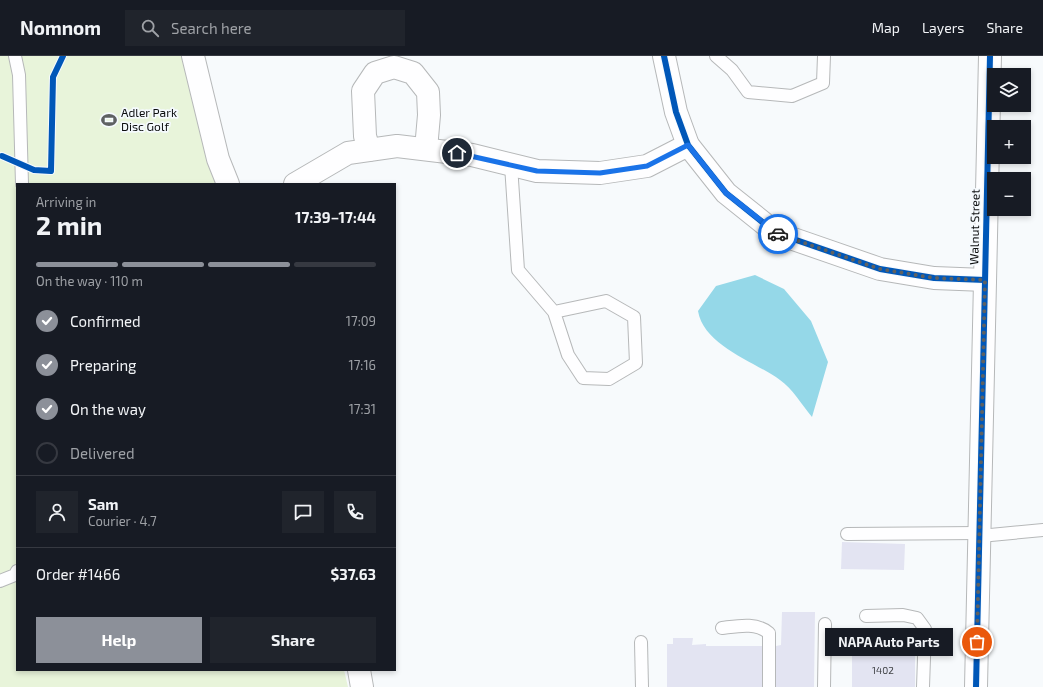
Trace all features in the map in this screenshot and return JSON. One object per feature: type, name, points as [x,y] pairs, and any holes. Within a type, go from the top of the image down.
[{"type":"street","points":[[193,56],[218,159],[228,183]]},
{"type":"street","points":[[664,56],[676,112],[688,145],[726,193],[776,233],[880,269],[934,278],[985,280]]},
{"type":"street","name":"Walnut Street","points":[[976,687],[990,56]]},
{"type":"street","points":[[369,150],[365,136],[364,91],[375,73],[394,67],[413,73],[428,92],[429,115],[426,149]]},
{"type":"street","points":[[297,183],[348,153],[397,146],[472,155],[537,171],[600,173],[647,166],[688,145]]},
{"type":"street","points":[[359,671],[362,687]]},
{"type":"lane","points":[[15,56],[19,75],[22,183]]},
{"type":"lane","points":[[716,56],[732,70],[748,92],[792,96],[823,83],[824,56]]},
{"type":"lane","points":[[511,164],[518,270],[554,312],[568,355],[583,378],[609,379],[636,363],[634,318],[606,302],[554,312]]},
{"type":"lane","points":[[847,534],[980,535],[1043,530]]},
{"type":"lane","points":[[0,581],[15,575],[16,573]]},
{"type":"lane","points":[[866,616],[903,615],[917,618],[925,629],[923,687]]},
{"type":"lane","points":[[824,687],[825,624]]},
{"type":"lane","points":[[722,628],[753,625],[762,628],[769,633],[769,687]]},
{"type":"lane","points":[[641,642],[642,687]]},
{"type":"green space","points":[[0,56],[185,56],[226,183],[16,183],[16,671],[344,671],[348,687],[0,687]]},
{"type":"water","points":[[755,275],[784,289],[811,321],[828,362],[812,417],[793,392],[784,383],[732,352],[710,334],[702,323],[698,311],[716,286]]},
{"type":"building","points":[[842,542],[905,544],[904,570],[841,569]]},
{"type":"building","points":[[782,612],[815,612],[814,687],[776,687],[776,646],[781,645]]},
{"type":"building","points":[[673,638],[693,638],[692,645],[762,646],[762,687],[667,687],[667,644],[673,644]]},
{"type":"building","points":[[852,653],[915,653],[915,687],[852,687]]},
{"type":"cycle path","points":[[2,156],[34,170],[51,171],[53,77],[63,56]]},
{"type":"cycle path","points":[[664,56],[676,112],[688,145],[726,193],[776,233],[880,269],[934,278],[985,280]]},
{"type":"cycle path","points":[[976,687],[990,56]]},
{"type":"way so far","points":[[778,234],[880,269],[934,278],[985,280],[977,642]]},
{"type":"place","name":"Adler Park Disc Golf","points":[[109,120]]},
{"type":"place","name":"NAPA Auto Parts","points":[[977,642]]},
{"type":"route","points":[[457,153],[472,155],[537,171],[600,173],[647,166],[688,145],[726,193],[778,234]]}]
